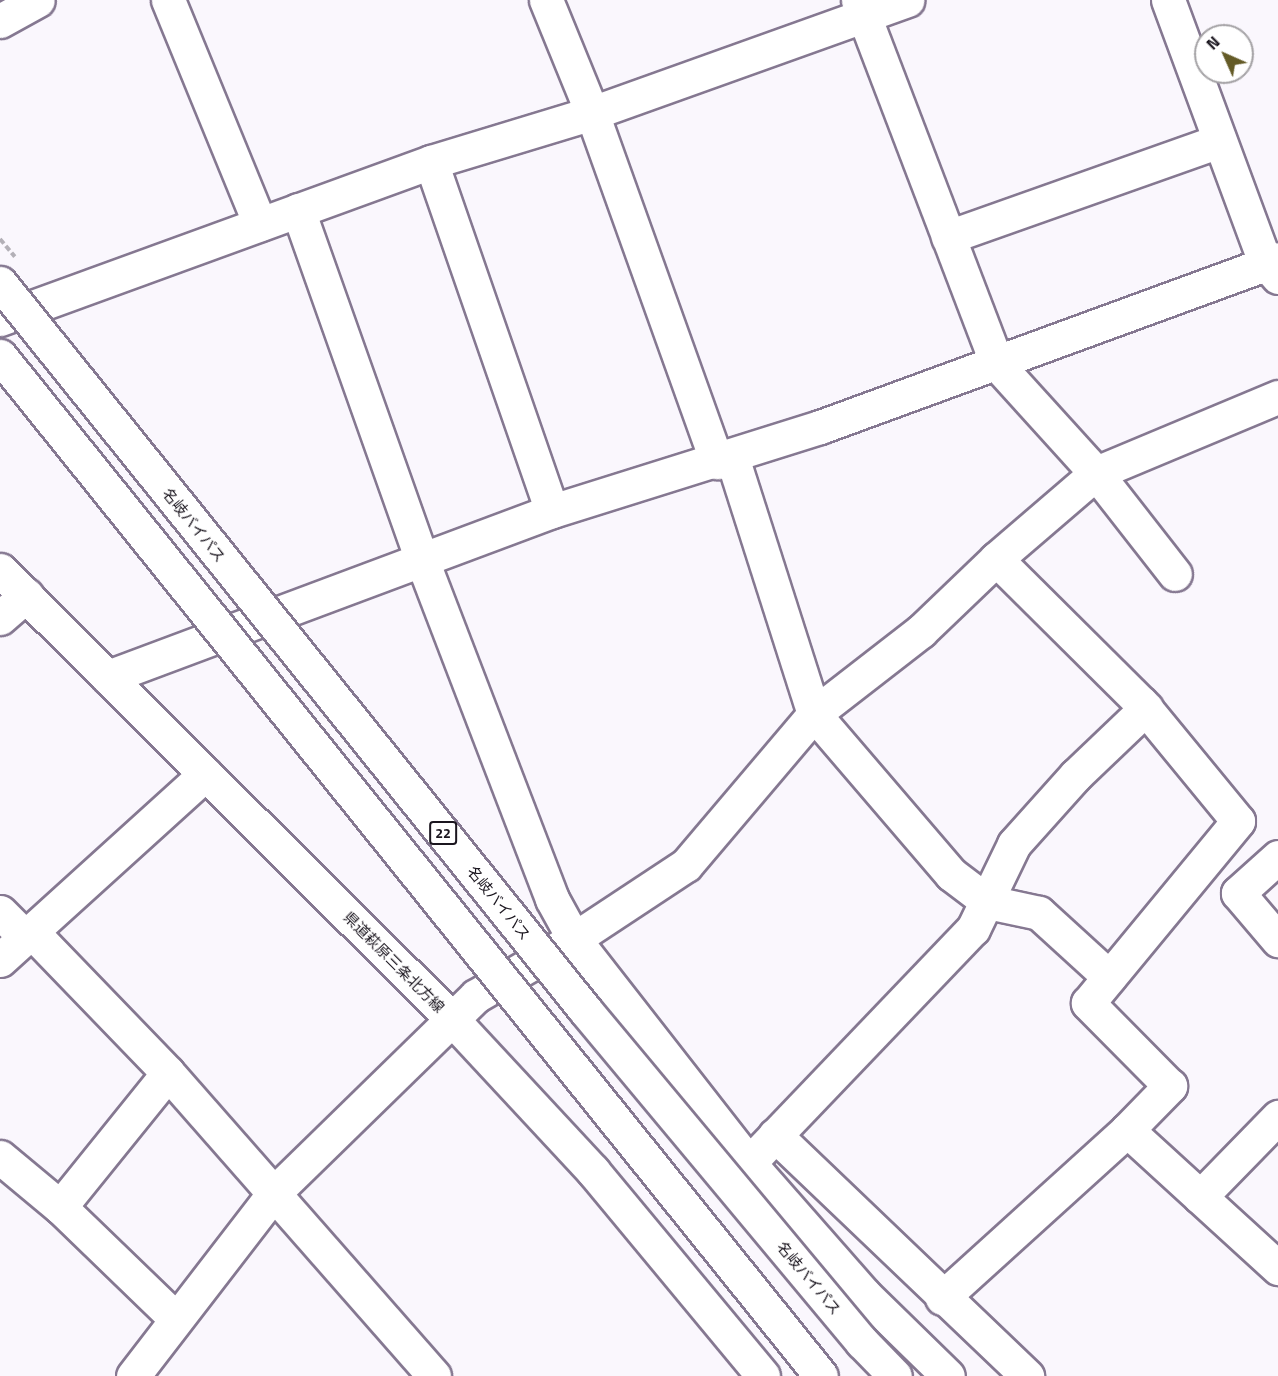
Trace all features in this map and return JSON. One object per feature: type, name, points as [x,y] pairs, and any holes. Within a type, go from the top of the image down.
[{"type":"main road","points":[[0,21],[38,0]]},
{"type":"main road","points":[[168,0],[260,224]]},
{"type":"main road","points":[[546,0],[724,460],[814,714],[951,874],[988,902],[1039,913],[1109,977]]},
{"type":"main road","points":[[0,319],[431,162],[591,113],[861,8],[907,0]]},
{"type":"main road","points":[[108,677],[552,511],[724,460],[1274,266],[1219,141],[1168,0]]},
{"type":"main road","points":[[861,8],[997,364],[1096,472],[1175,574]]},
{"type":"main road","points":[[948,237],[1219,141]]},
{"type":"main road","points":[[431,162],[552,511]]},
{"type":"main road","points":[[298,210],[422,560],[552,899],[574,939],[749,1163],[864,1294],[948,1376]]},
{"type":"main road","name":"名岐バイパス","points":[[0,283],[586,1011],[862,1342],[895,1376]]},
{"type":"main road","points":[[0,356],[822,1376]]},
{"type":"main road","points":[[133,1376],[274,1193],[476,996],[574,939],[686,865],[814,714],[921,631],[996,559],[1096,472],[1278,397]]},
{"type":"main road","points":[[942,1298],[1127,1130],[1170,1086],[1088,1003],[1238,820],[1146,708],[996,559]]},
{"type":"main road","name":"県道萩原三条北方線","points":[[0,570],[451,1018],[593,1171],[763,1376]]},
{"type":"main road","points":[[0,618],[26,596]]},
{"type":"main road","points":[[749,1163],[973,929],[1014,844],[1076,775],[1146,708]]},
{"type":"main road","points":[[0,960],[205,774]]},
{"type":"main road","points":[[1208,857],[1278,940]]},
{"type":"main road","points":[[1238,893],[1278,857]]},
{"type":"main road","points":[[0,912],[28,934],[168,1073],[434,1376]]},
{"type":"main road","points":[[60,1206],[168,1073]]},
{"type":"main road","points":[[1200,1197],[1278,1117]]},
{"type":"main road","points":[[1127,1130],[1278,1268]]},
{"type":"main road","points":[[775,1135],[942,1298],[1027,1376]]},
{"type":"main road","points":[[0,1157],[60,1206],[176,1319]]}]
